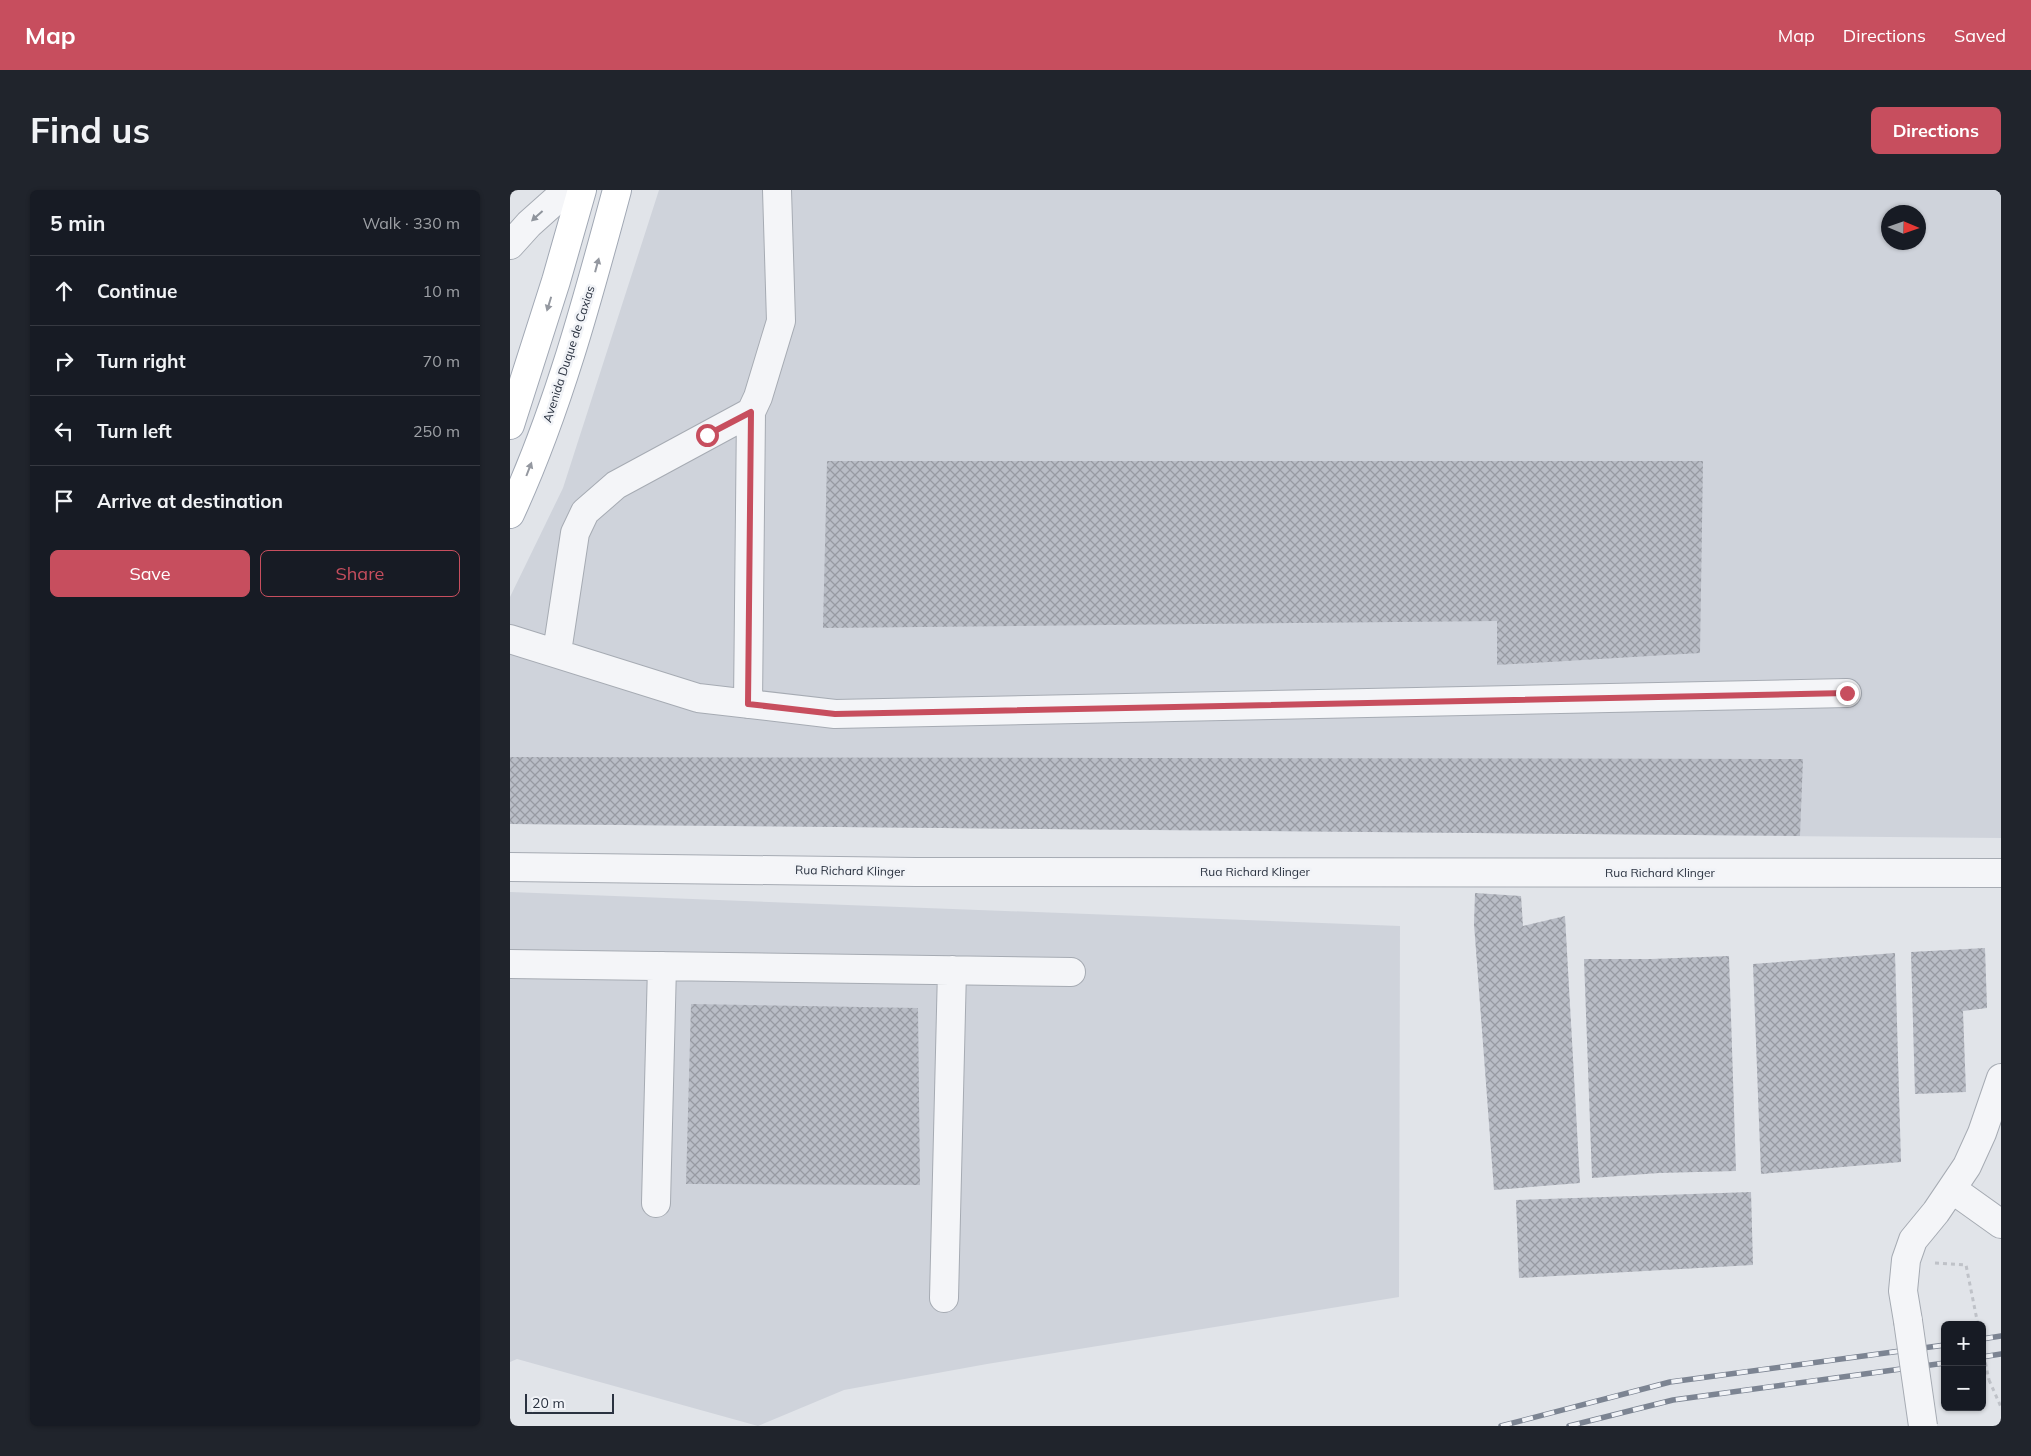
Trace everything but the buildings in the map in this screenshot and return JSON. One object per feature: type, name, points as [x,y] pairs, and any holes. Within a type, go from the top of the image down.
[{"type":"main road","points":[[512,414],[556,281],[582,190]]},
{"type":"main road","name":"Avenida Duque de Caxias","points":[[510,514],[548,419],[591,288],[617,190]]},
{"type":"street","points":[[510,244],[567,190]]},
{"type":"street","points":[[748,704],[751,412],[758,397],[781,321],[777,190]]},
{"type":"street","points":[[557,652],[575,533],[584,512],[616,485],[751,412]]},
{"type":"street","points":[[510,639],[557,652],[698,698],[835,714],[1847,693]]},
{"type":"street","name":"Rua Richard Klinger","points":[[510,867],[916,872],[2001,873]]},
{"type":"street","points":[[510,964],[1071,972]]},
{"type":"street","points":[[656,1203],[662,966]]},
{"type":"street","points":[[944,1298],[952,970]]},
{"type":"street","points":[[1923,1426],[1903,1291],[1906,1260],[1913,1240],[1967,1166],[1978,1142],[2001,1078]]},
{"type":"street","points":[[1952,1189],[2001,1224]]},
{"type":"path","points":[[1966,1265],[1977,1321]]},
{"type":"path","points":[[1986,1366],[1989,1380],[2001,1407]]},
{"type":"shaded area","points":[[659,190],[2001,190],[2001,838],[510,824],[510,597],[563,488]]},
{"type":"shaded area","points":[[510,892],[1400,926],[1399,1297],[987,1364],[844,1390],[758,1426],[517,1359],[510,1362]]},
{"type":"railway","points":[[1986,1338],[2001,1336]]},
{"type":"railway","points":[[1501,1426],[1670,1382],[1941,1346]]},
{"type":"railway","points":[[1986,1356],[2001,1354]]},
{"type":"railway","points":[[1569,1426],[1673,1400],[1941,1364]]},
{"type":"route","points":[[707,435],[751,412],[748,704],[835,714],[1847,693]]}]
